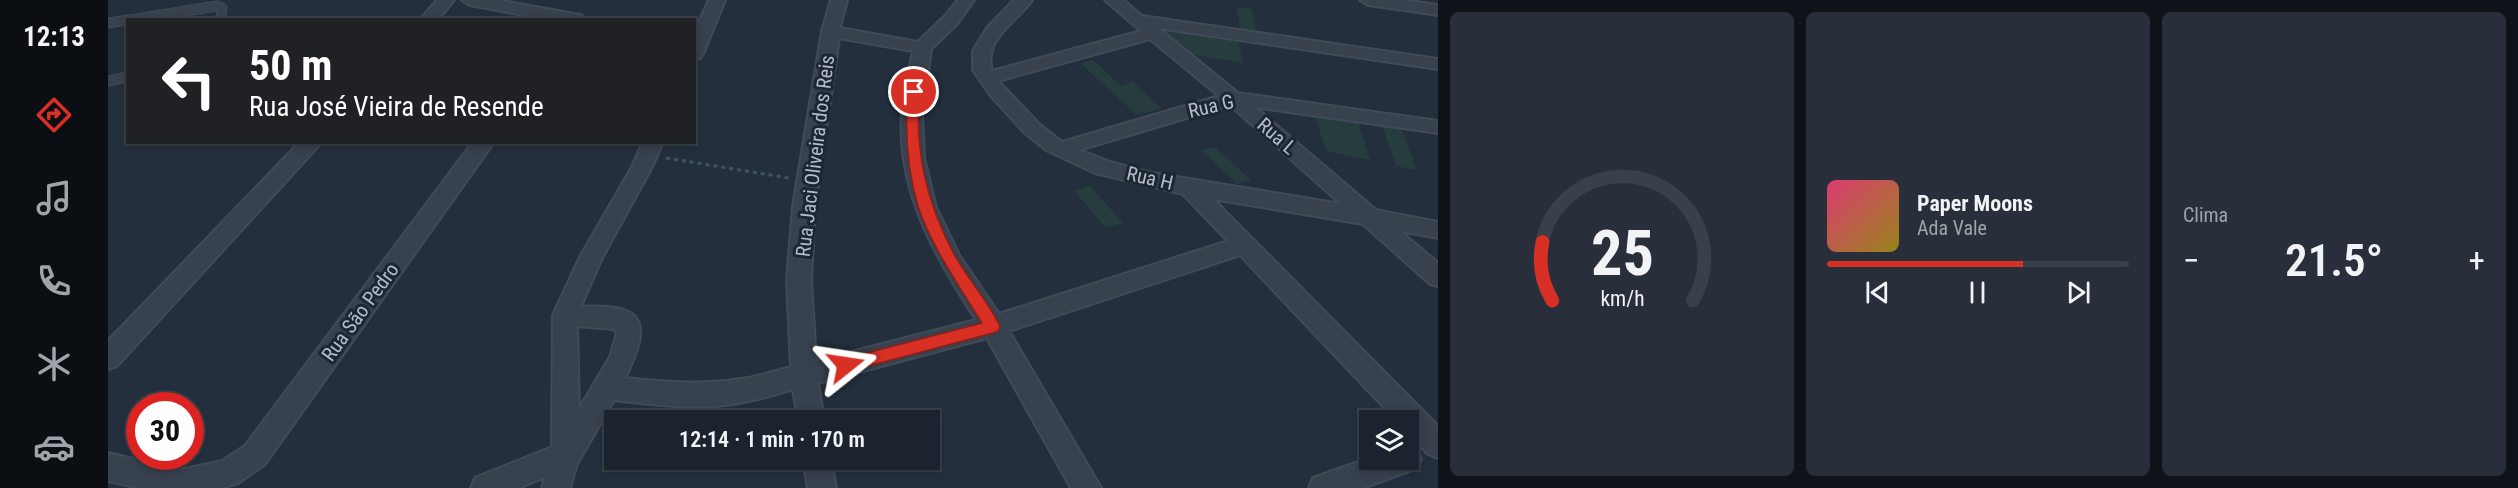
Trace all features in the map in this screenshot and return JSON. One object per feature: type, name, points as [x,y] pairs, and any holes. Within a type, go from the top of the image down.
[{"type":"street","points":[[430,18],[446,0]]},
{"type":"street","points":[[470,0],[569,18]]},
{"type":"street","points":[[698,36],[717,0]]},
{"type":"street","name":"Rua Jaci Oliveira dos Reis","points":[[809,410],[804,376],[799,280],[807,181],[831,32],[839,0]]},
{"type":"street","points":[[966,0],[951,20],[922,48],[912,116],[914,158],[925,207],[950,260],[993,326],[1087,488]]},
{"type":"street","name":"Rua H","points":[[1024,0],[1001,20],[982,48],[980,62],[987,78],[1019,116],[1038,134],[1060,149],[1095,164],[1189,187],[1438,230]]},
{"type":"street","name":"Rua L","points":[[1113,0],[1233,98],[1438,277]]},
{"type":"street","points":[[1368,0],[1438,10]]},
{"type":"street","points":[[1136,19],[1438,64]]},
{"type":"street","points":[[831,32],[922,48]]},
{"type":"street","points":[[987,78],[1153,33]]},
{"type":"street","name":"Rua G","points":[[1060,149],[1233,98],[1438,127]]},
{"type":"street","points":[[108,358],[310,144]]},
{"type":"street","name":"Rua São Pedro","points":[[108,467],[180,484],[228,480],[255,455],[483,144]]},
{"type":"street","points":[[566,455],[565,315],[591,257],[651,149]]},
{"type":"street","points":[[1189,187],[1438,447],[1419,455]]},
{"type":"street","points":[[606,387],[666,395],[703,395],[742,391],[993,326],[1244,245]]},
{"type":"street","points":[[556,488],[566,455],[606,387],[628,342],[626,324],[614,318],[565,315]]},
{"type":"street","points":[[485,488],[566,455]]},
{"type":"street","points":[[819,470],[822,488]]},
{"type":"street","points":[[1323,488],[1376,470]]},
{"type":"lane","points":[[142,18],[220,6],[221,18]]},
{"type":"lane","points":[[108,23],[126,20]]},
{"type":"lane","points":[[108,81],[126,77]]},
{"type":"path","points":[[651,149],[807,181]]},
{"type":"green space","points":[[1236,7],[1251,9],[1257,32],[1241,30]]},
{"type":"green space","points":[[1154,24],[1238,38],[1243,63],[1188,54]]},
{"type":"green space","points":[[1093,60],[1121,86],[1133,82],[1161,108],[1137,115],[1080,63]]},
{"type":"green space","points":[[1314,113],[1357,119],[1370,160],[1326,151]]},
{"type":"green space","points":[[1382,124],[1401,128],[1417,170],[1396,166]]},
{"type":"green space","points":[[1215,147],[1251,180],[1237,184],[1201,150]]},
{"type":"green space","points":[[1090,186],[1123,223],[1106,228],[1074,191]]},
{"type":"route","points":[[846,365],[993,326],[950,260],[925,207],[914,158],[912,116],[914,92]]}]
